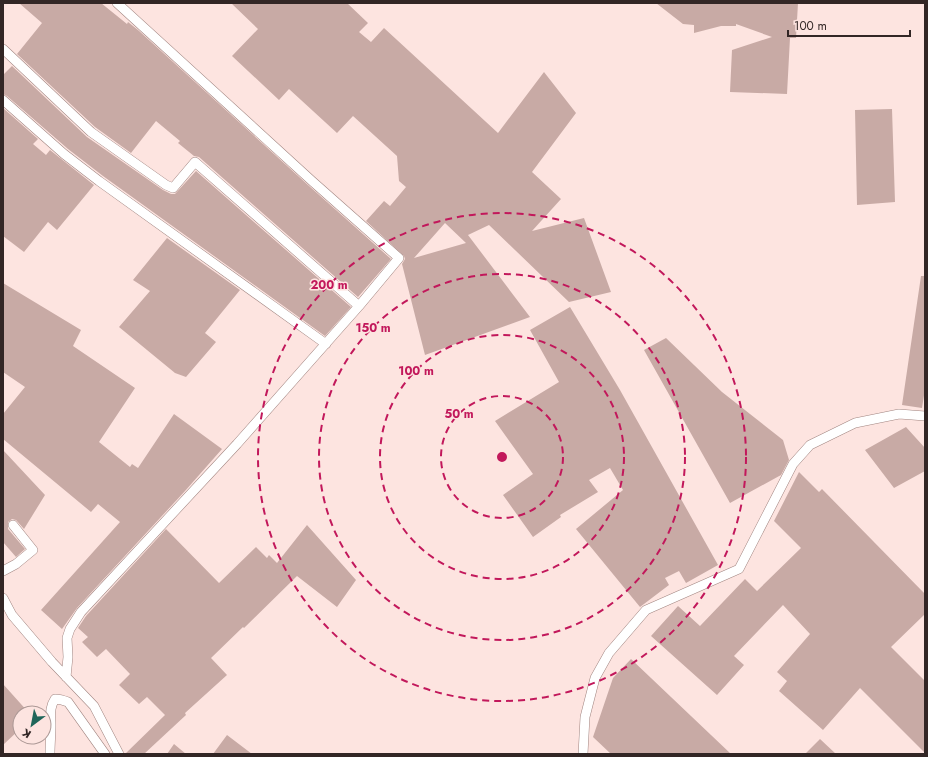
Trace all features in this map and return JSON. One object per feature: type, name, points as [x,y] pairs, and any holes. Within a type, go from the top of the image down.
[{"type":"street","points":[[66,677],[67,638],[70,629],[81,612],[237,444],[400,258],[312,181],[116,3]]},
{"type":"street","points":[[3,49],[91,132],[166,185],[173,188],[195,162],[359,306]]},
{"type":"street","points":[[3,100],[64,154],[99,181],[326,344]]},
{"type":"street","points":[[583,754],[584,717],[595,678],[609,653],[646,610],[739,569],[794,464],[810,445],[855,423],[899,414],[925,416]]},
{"type":"street","points":[[3,571],[16,564],[33,550],[13,525]]},
{"type":"street","points":[[3,598],[12,615],[52,662],[94,706],[119,754]]},
{"type":"street","points":[[50,754],[50,712],[55,699],[63,699],[68,702],[105,754]]},
{"type":"building","points":[[19,3],[101,3],[127,24],[128,22],[138,30],[391,259],[358,297],[199,157],[194,156],[178,143],[180,141],[156,121],[131,153],[95,127],[17,54],[42,23]]},
{"type":"building","points":[[231,3],[347,3],[368,23],[359,32],[371,42],[384,28],[498,133],[544,72],[576,113],[532,172],[561,199],[532,231],[584,218],[611,292],[569,302],[489,225],[468,235],[530,317],[425,355],[402,264],[405,259],[404,256],[366,221],[384,201],[390,206],[406,187],[399,181],[397,156],[353,116],[337,133],[289,89],[279,100],[232,56],[258,29]],"holes":[[[445,223],[466,243],[414,258]]]},
{"type":"building","points":[[656,3],[798,3],[796,38],[790,38],[787,94],[730,92],[732,50],[772,37],[736,24],[736,26],[721,26],[694,33],[694,25],[683,24]]},
{"type":"building","points":[[12,66],[87,137],[163,190],[171,194],[175,194],[196,171],[351,307],[325,336],[103,176],[68,149],[3,94],[3,75]]},
{"type":"building","points":[[3,108],[38,139],[33,144],[46,155],[50,150],[94,185],[57,230],[48,222],[24,252],[3,236]]},
{"type":"building","points":[[892,109],[895,202],[857,205],[855,110]]},
{"type":"building","points":[[167,238],[240,290],[205,333],[216,342],[186,377],[175,373],[119,327],[150,291],[133,280]]},
{"type":"building","points":[[921,276],[925,276],[925,389],[922,408],[902,405]]},
{"type":"building","points":[[3,283],[81,330],[73,346],[135,388],[99,442],[130,467],[132,464],[138,468],[174,414],[222,449],[77,608],[62,629],[41,610],[120,522],[98,504],[91,512],[3,439],[3,414],[25,387],[3,372]]},
{"type":"building","points":[[570,307],[620,390],[718,565],[686,583],[679,571],[665,578],[669,585],[640,607],[576,529],[623,490],[610,468],[589,480],[598,492],[560,515],[561,517],[533,537],[503,495],[533,474],[495,421],[559,382],[530,330]]},
{"type":"building","points":[[666,338],[722,392],[783,440],[789,460],[781,475],[730,503],[644,350]]},
{"type":"building","points":[[906,427],[925,448],[925,471],[894,488],[865,450]]},
{"type":"building","points":[[3,450],[45,495],[24,529],[16,520],[12,519],[8,522],[8,529],[25,549],[16,557],[3,542]]},
{"type":"building","points":[[799,472],[819,492],[822,489],[925,594],[925,614],[891,647],[925,681],[925,753],[860,688],[823,730],[779,691],[787,681],[777,672],[810,634],[783,605],[734,656],[744,665],[717,695],[651,636],[678,606],[700,626],[745,579],[757,591],[801,548],[774,521]]},
{"type":"building","points":[[307,525],[356,580],[337,607],[297,576],[211,658],[227,675],[185,713],[186,715],[144,754],[125,754],[165,715],[147,697],[139,704],[119,685],[130,674],[106,649],[97,657],[82,642],[88,637],[78,628],[86,616],[166,529],[219,583],[256,547],[267,558],[269,555],[277,563]]},
{"type":"building","points":[[631,659],[731,754],[611,754],[593,737],[613,678]]},
{"type":"building","points":[[3,684],[22,705],[12,705],[12,737],[3,745]]},
{"type":"building","points":[[227,735],[252,754],[213,754]]},
{"type":"building","points":[[820,739],[836,754],[805,754]]},
{"type":"building","points":[[174,744],[186,754],[167,754]]}]
